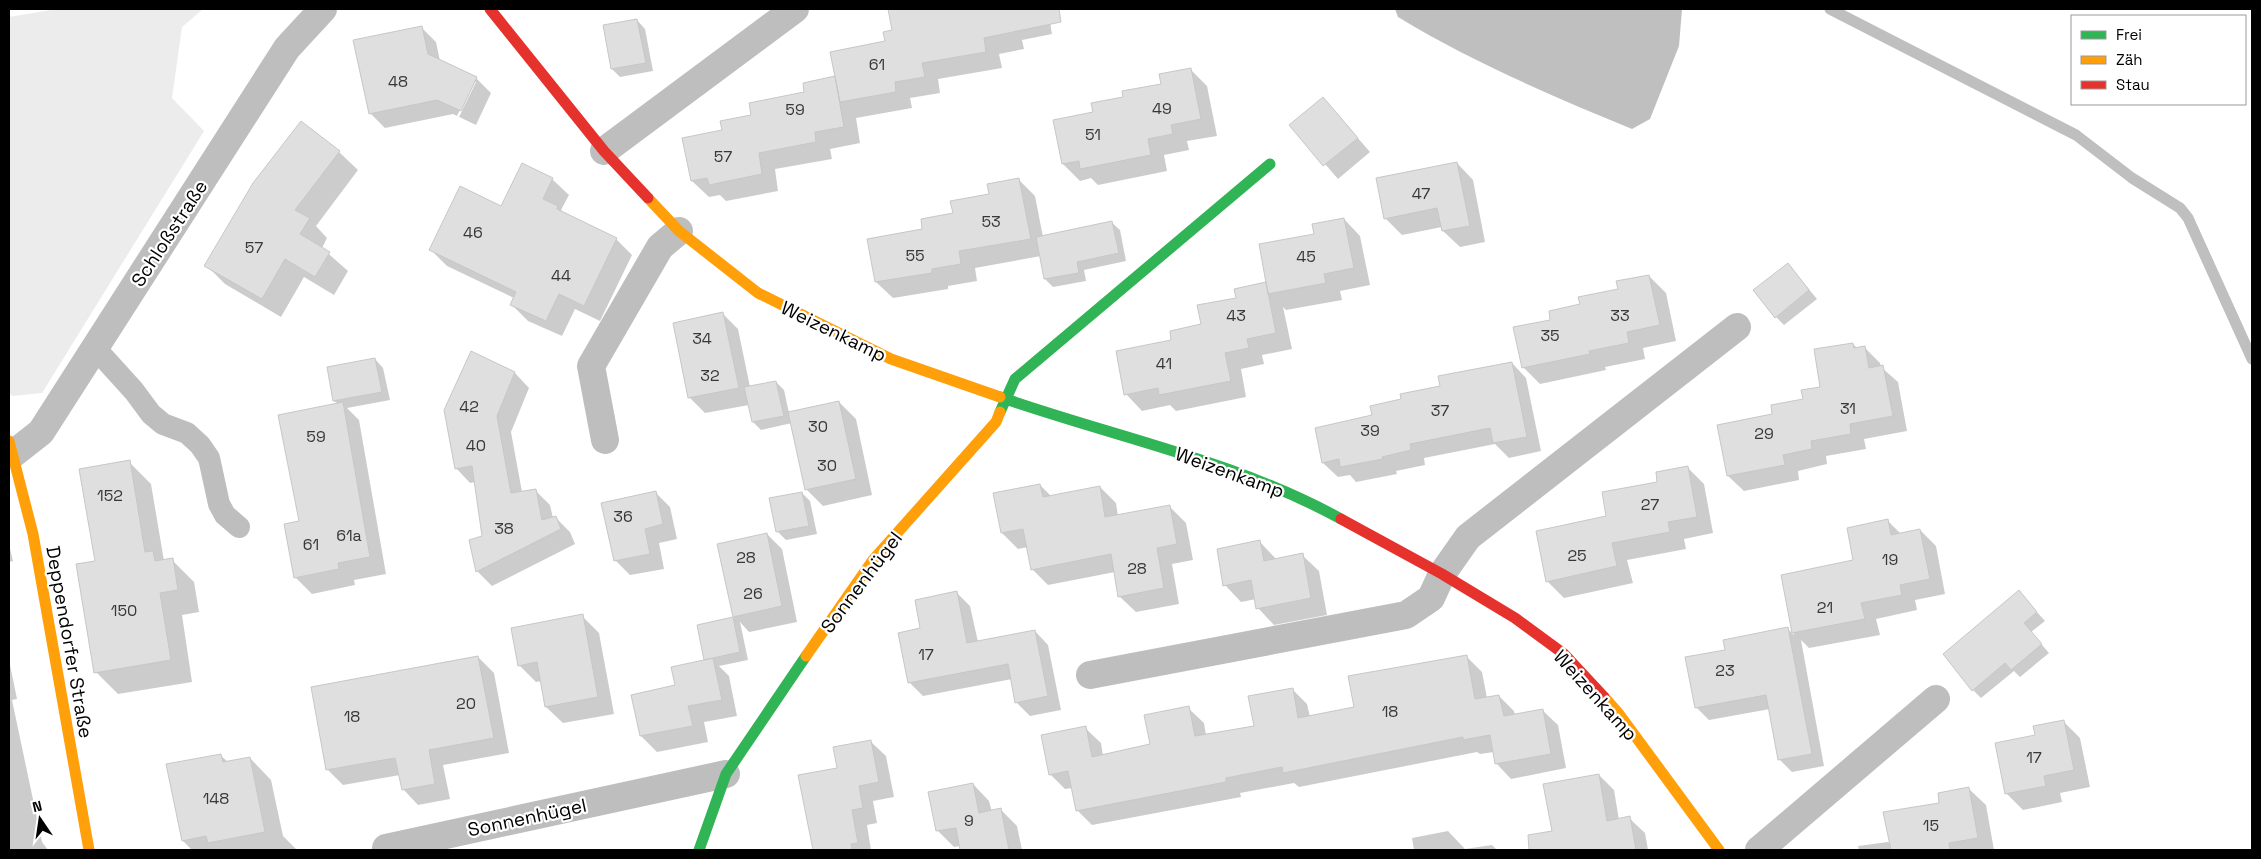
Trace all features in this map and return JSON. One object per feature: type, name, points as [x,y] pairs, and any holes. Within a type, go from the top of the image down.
[{"type":"street","name":"Schloßstraße","points":[[11,447],[41,432],[287,48],[323,9]]},
{"type":"street","name":"Weizenkamp","points":[[490,9],[604,151],[679,231],[758,294],[891,359],[1006,399],[1223,466],[1310,502],[1442,574],[1515,618],[1564,654],[1619,714],[1718,850]]},
{"type":"street","points":[[604,151],[796,9]]},
{"type":"street","points":[[1006,399],[1015,379],[1270,164]]},
{"type":"street","points":[[605,440],[591,366],[660,246],[679,231]]},
{"type":"street","points":[[1090,675],[1406,616],[1431,598],[1442,574],[1468,537],[1737,327]]},
{"type":"street","name":"Sonnenhügel","points":[[699,850],[726,774],[874,560],[996,422],[1006,399]]},
{"type":"street","name":"Deppendorfer Straße","points":[[11,447],[33,534],[89,850]]},
{"type":"street","points":[[1759,850],[1936,699]]},
{"type":"street","name":"Sonnenhügel","points":[[386,848],[726,774]]},
{"type":"lane","points":[[95,348],[134,391],[151,414],[163,424],[187,433],[200,445],[209,458],[224,515],[240,527]]},
{"type":"shaded area","points":[[57,9],[203,9],[182,27],[172,98],[204,131],[42,393],[12,396],[9,392],[9,17]]},
{"type":"shaded area","points":[[1395,9],[1682,9],[1679,46],[1650,119],[1632,129],[1483,64],[1398,17]]},
{"type":"building","points":[[888,9],[1059,9],[1061,22],[984,38],[986,52],[922,63],[925,77],[895,82],[896,92],[840,102],[830,52],[885,41],[883,32],[892,30]]},
{"type":"building","points":[[637,19],[646,63],[611,69],[603,25]]},
{"type":"building","points":[[422,26],[428,54],[477,77],[461,111],[437,100],[369,114],[353,40]]},
{"type":"building","points":[[1191,68],[1201,119],[1171,125],[1173,134],[1148,139],[1151,155],[1080,169],[1079,161],[1062,164],[1053,120],[1093,112],[1091,103],[1123,97],[1122,91],[1161,84],[1159,74]]},
{"type":"building","points":[[835,76],[844,127],[815,132],[816,142],[759,153],[762,174],[709,185],[707,178],[691,181],[682,138],[722,130],[720,121],[751,115],[749,103],[804,92],[803,83]]},
{"type":"building","points":[[1323,97],[1358,138],[1323,166],[1289,125]]},
{"type":"building","points":[[301,121],[340,151],[295,210],[310,218],[300,234],[330,252],[315,277],[285,259],[262,299],[204,266],[253,183]]},
{"type":"building","points":[[1457,162],[1470,226],[1442,231],[1437,208],[1384,219],[1376,178]]},
{"type":"building","points":[[522,163],[553,178],[543,199],[558,206],[557,209],[617,238],[584,306],[559,294],[546,321],[510,305],[516,292],[429,250],[460,186],[501,206]]},
{"type":"building","points":[[1019,178],[1031,239],[959,251],[961,264],[932,269],[932,273],[875,282],[867,239],[922,229],[921,219],[953,213],[950,201],[989,194],[987,184]]},
{"type":"building","points":[[1344,218],[1354,268],[1324,274],[1326,283],[1268,294],[1259,244],[1314,234],[1312,224]]},
{"type":"building","points":[[1112,221],[1119,253],[1077,262],[1079,273],[1044,279],[1036,237]]},
{"type":"building","points":[[1788,263],[1809,290],[1775,318],[1753,290]]},
{"type":"building","points":[[1649,275],[1660,325],[1627,332],[1629,343],[1589,351],[1590,354],[1522,368],[1513,327],[1550,320],[1549,311],[1580,304],[1578,297],[1618,289],[1616,281]]},
{"type":"building","points":[[1266,282],[1276,333],[1247,339],[1249,348],[1225,353],[1231,381],[1159,395],[1158,388],[1124,395],[1116,351],[1171,340],[1170,331],[1201,324],[1197,305],[1236,298],[1234,289]]},
{"type":"building","points":[[723,312],[739,388],[688,398],[673,323]]},
{"type":"building","points":[[1853,343],[1854,348],[1865,346],[1869,368],[1883,365],[1893,416],[1850,424],[1851,434],[1811,441],[1812,449],[1783,455],[1785,465],[1727,476],[1717,425],[1772,414],[1771,405],[1803,399],[1801,390],[1820,387],[1814,349]]},
{"type":"building","points":[[471,351],[515,372],[497,416],[511,493],[536,489],[542,520],[556,516],[561,529],[476,572],[469,540],[482,536],[472,466],[455,469],[444,410]]},
{"type":"building","points":[[375,358],[382,392],[333,401],[327,367]]},
{"type":"building","points":[[1512,362],[1527,437],[1493,443],[1490,428],[1410,444],[1411,450],[1382,457],[1383,459],[1340,467],[1339,459],[1322,463],[1315,428],[1372,415],[1370,406],[1401,399],[1400,394],[1440,386],[1438,376]]},
{"type":"building","points":[[776,381],[784,416],[752,422],[744,387]]},
{"type":"building","points":[[839,401],[856,479],[805,490],[788,412]]},
{"type":"building","points":[[343,402],[370,557],[338,563],[339,569],[294,578],[284,524],[299,521],[278,415]]},
{"type":"building","points":[[130,460],[145,552],[153,551],[155,561],[173,558],[178,590],[160,593],[171,660],[94,673],[76,564],[95,561],[79,469]]},
{"type":"building","points":[[1688,466],[1697,517],[1668,522],[1670,532],[1612,543],[1617,566],[1546,582],[1536,531],[1606,516],[1602,492],[1657,482],[1656,472]]},
{"type":"building","points":[[1040,484],[1043,497],[1100,486],[1105,517],[1170,505],[1177,544],[1157,548],[1164,588],[1118,597],[1111,554],[1031,570],[1023,529],[1001,533],[993,493]]},
{"type":"building","points":[[656,491],[663,524],[645,529],[650,554],[614,561],[601,503]]},
{"type":"building","points":[[802,492],[809,526],[776,532],[769,498]]},
{"type":"building","points":[[1888,519],[1891,535],[1920,529],[1930,579],[1900,585],[1902,595],[1861,603],[1865,619],[1792,633],[1781,575],[1853,560],[1847,528]]},
{"type":"building","points":[[767,533],[782,606],[733,617],[717,544]]},
{"type":"building","points":[[1260,540],[1264,561],[1303,553],[1311,598],[1256,609],[1251,580],[1223,586],[1217,549]]},
{"type":"building","points":[[2019,590],[2037,612],[2024,623],[2042,644],[2011,670],[2005,663],[1972,691],[1943,654]]},
{"type":"building","points":[[957,591],[967,643],[1035,630],[1048,696],[1015,703],[1008,664],[908,683],[898,633],[920,628],[915,600]]},
{"type":"building","points":[[583,614],[598,697],[545,707],[537,662],[518,666],[511,628]]},
{"type":"building","points":[[733,617],[740,652],[704,660],[697,625]]},
{"type":"building","points":[[1788,627],[1812,754],[1778,760],[1766,695],[1695,708],[1685,657],[1725,650],[1723,640]]},
{"type":"building","points":[[1467,655],[1475,699],[1499,695],[1504,716],[1543,709],[1551,754],[1495,764],[1490,735],[1463,740],[1463,737],[1283,773],[1282,767],[1226,778],[1226,782],[1076,811],[1068,771],[1049,775],[1041,735],[1086,726],[1092,757],[1150,744],[1144,715],[1189,706],[1195,736],[1254,726],[1248,696],[1293,688],[1298,718],[1354,707],[1348,676]]},
{"type":"building","points":[[478,656],[494,738],[429,750],[435,784],[402,790],[395,758],[326,770],[311,687]]},
{"type":"building","points":[[713,658],[722,700],[688,706],[693,726],[640,736],[631,695],[675,685],[671,667]]},
{"type":"building","points":[[2064,720],[2074,770],[2044,776],[2046,786],[2005,794],[1995,743],[2035,735],[2033,726]]},
{"type":"building","points":[[871,740],[879,782],[859,786],[863,808],[852,810],[858,843],[851,844],[852,850],[813,850],[798,775],[837,768],[833,747]]},
{"type":"building","points":[[221,754],[223,762],[250,757],[265,832],[208,843],[206,836],[182,841],[166,764]]},
{"type":"building","points":[[1599,774],[1607,821],[1630,816],[1636,850],[1529,850],[1528,835],[1552,831],[1543,784]]},
{"type":"building","points":[[973,783],[979,813],[1001,808],[1009,850],[960,850],[956,828],[936,831],[928,792]]},
{"type":"building","points":[[1969,787],[1978,838],[1949,843],[1950,850],[1891,850],[1883,812],[1939,803],[1938,793]]},
{"type":"waterway","points":[[1830,9],[2076,135],[2132,178],[2180,208],[2188,218],[2252,359]]},
{"type":"traffic: fast","points":[[1000,412],[1015,379],[1270,164]]},
{"type":"traffic: fast","points":[[1000,397],[1216,465],[1300,498],[1341,519]]},
{"type":"traffic: fast","points":[[699,850],[726,774],[806,656]]},
{"type":"traffic: slow","points":[[648,198],[679,231],[758,293],[891,359],[1000,397]]},
{"type":"traffic: slow","points":[[806,656],[873,560],[996,422],[1000,412]]},
{"type":"traffic: slow","points":[[9,441],[33,534],[89,850]]},
{"type":"traffic: slow","points":[[1604,697],[1619,714],[1719,850]]},
{"type":"traffic: jam","points":[[490,9],[604,151],[648,198]]},
{"type":"traffic: jam","points":[[1341,519],[1442,574],[1515,618],[1564,654],[1604,697]]}]
